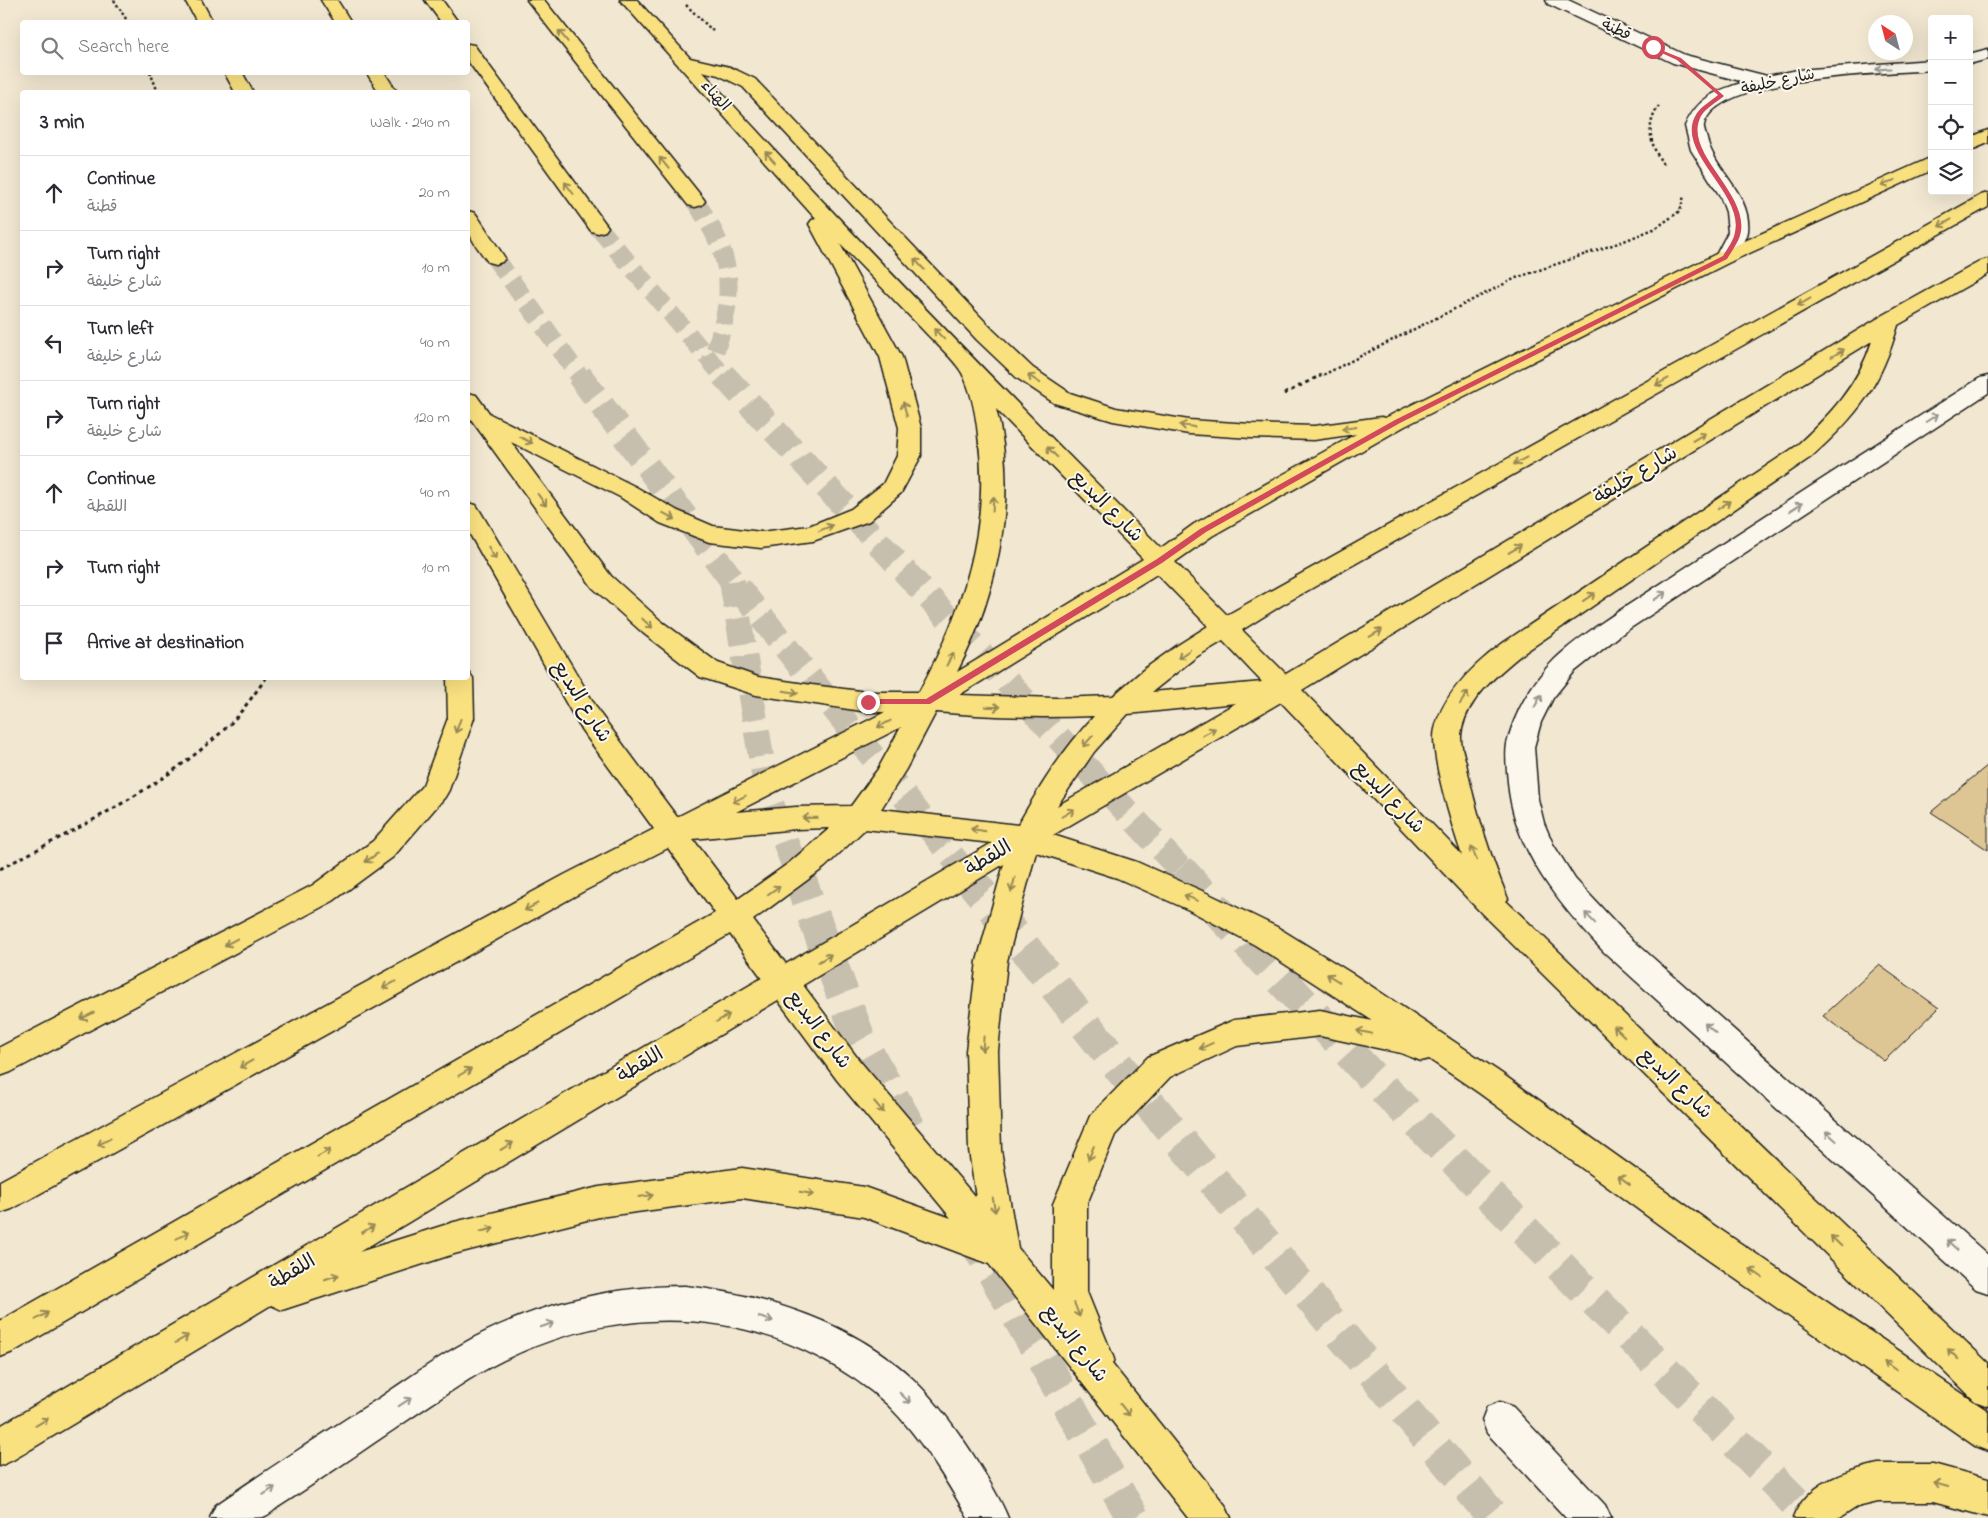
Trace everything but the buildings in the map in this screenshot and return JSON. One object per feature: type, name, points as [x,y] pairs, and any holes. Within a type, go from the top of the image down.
[{"type":"main road","points":[[193,0],[204,20]]},
{"type":"main road","points":[[329,0],[342,20]]},
{"type":"main road","points":[[433,0],[448,20]]},
{"type":"main road","points":[[534,0],[695,201]]},
{"type":"main road","name":"الهناء","points":[[628,0],[802,194]]},
{"type":"main road","points":[[470,52],[598,227]]},
{"type":"main road","points":[[684,62],[724,71],[748,83],[985,335],[1025,373],[1062,398],[1113,414],[1189,426],[1251,431],[1314,433],[1397,421]]},
{"type":"main road","points":[[235,75],[243,90]]},
{"type":"main road","points":[[377,75],[387,90]]},
{"type":"main road","points":[[1973,143],[1988,136]]},
{"type":"main road","points":[[0,1198],[574,883],[927,702],[1160,561],[1203,530],[1397,421],[1725,257],[1928,165]]},
{"type":"main road","points":[[475,409],[628,492],[669,517],[709,534],[761,540],[813,533],[860,514],[893,488],[908,456],[910,428],[891,356],[802,194]]},
{"type":"main road","name":"شارع البديع","points":[[802,194],[973,372],[1284,688],[1500,914],[1988,1388]]},
{"type":"main road","points":[[235,1308],[454,1238],[589,1204],[742,1184],[864,1202],[1002,1254],[985,1150],[982,1051],[992,961],[1026,838],[1052,789],[1084,745],[1120,705],[1159,672],[1225,628],[1282,594],[1988,199]]},
{"type":"main road","points":[[470,220],[495,258]]},
{"type":"main road","name":"شارع خليفة","points":[[1284,688],[1888,322],[1988,265]]},
{"type":"main road","points":[[1500,914],[1475,855],[1458,799],[1449,746],[1448,728],[1458,706],[1484,673],[1512,649],[1803,452],[1831,427],[1855,401],[1871,375],[1881,349],[1888,322]]},
{"type":"main road","points":[[0,1340],[734,917],[776,889],[820,854],[859,817],[908,742],[957,645],[979,589],[991,534],[994,476],[988,422],[973,372]]},
{"type":"main road","points":[[475,409],[602,582],[652,627],[709,670],[756,686],[803,694],[868,702],[927,702],[991,707],[1056,708],[1120,705],[1174,701],[1284,688]]},
{"type":"main road","name":"شارع البديع","points":[[470,514],[591,722],[734,917],[848,1070],[1002,1254],[1212,1518]]},
{"type":"main road","points":[[0,1062],[323,893],[383,849],[435,790],[461,718],[460,680]]},
{"type":"main road","name":"اللقطة","points":[[0,1447],[1026,838],[1284,688]]},
{"type":"main road","points":[[673,833],[729,824],[859,817],[972,829],[1026,838],[1127,870],[1199,902],[1266,936],[1345,985],[1490,1083],[1703,1237],[1988,1433]]},
{"type":"main road","points":[[1106,1386],[1070,1292],[1070,1204],[1102,1126],[1159,1067],[1234,1033],[1320,1023],[1407,1041],[1490,1083]]},
{"type":"main road","points":[[1812,1518],[1831,1500],[1852,1489],[1878,1483],[1933,1483],[1988,1498]]},
{"type":"street","name":"قطنة","points":[[1554,0],[1679,59],[1767,82]]},
{"type":"street","points":[[1973,58],[1988,54]]},
{"type":"street","name":"قطنة","points":[[1679,59],[1721,96]]},
{"type":"street","name":"شارع خليفة","points":[[1725,257],[1738,232],[1736,212],[1730,196],[1700,150],[1694,126],[1700,113],[1721,96],[1798,75],[1928,65]]},
{"type":"street","points":[[1988,383],[1864,462],[1594,641],[1565,665],[1545,688],[1529,718],[1520,746],[1522,786],[1528,819],[1540,851],[1585,912],[1615,943],[1988,1277]]},
{"type":"street","points":[[229,1518],[459,1366],[515,1336],[571,1316],[629,1305],[685,1303],[740,1311],[793,1327],[840,1349],[884,1377],[922,1414],[954,1458],[989,1518]]},
{"type":"street","points":[[1500,1420],[1592,1518]]},
{"type":"path","points":[[114,0],[127,20]]},
{"type":"path","points":[[680,0],[719,36]]},
{"type":"path","points":[[151,75],[157,90]]},
{"type":"path","points":[[1666,168],[1658,157],[1651,140],[1651,121],[1656,109],[1665,99],[1701,77]]},
{"type":"path","points":[[1276,397],[1500,284],[1647,231],[1679,212],[1684,203],[1684,194]]},
{"type":"path","points":[[0,869],[81,826],[140,791],[185,759],[226,727],[264,680]]},
{"type":"tunnel","points":[[695,201],[718,242],[725,261],[728,279],[725,317],[711,362]]},
{"type":"tunnel","points":[[598,227],[711,362]]},
{"type":"tunnel","points":[[495,258],[580,377]]},
{"type":"tunnel","points":[[711,362],[724,377]]},
{"type":"tunnel","points":[[579,375],[732,580],[963,870]]},
{"type":"tunnel","points":[[723,375],[1181,870]]},
{"type":"tunnel","points":[[732,581],[767,793],[796,870]]},
{"type":"tunnel","points":[[796,869],[859,1038],[916,1139]]},
{"type":"tunnel","points":[[962,869],[1123,1072],[1494,1518]]},
{"type":"tunnel","points":[[1179,869],[1369,1074],[1811,1518]]},
{"type":"tunnel","points":[[969,1230],[1133,1518]]},
{"type":"route","points":[[868,702],[927,702],[1160,561],[1203,530],[1397,421],[1725,257],[1738,232],[1736,212],[1730,196],[1700,150],[1694,126],[1700,113],[1721,96],[1679,59],[1653,47]]}]
